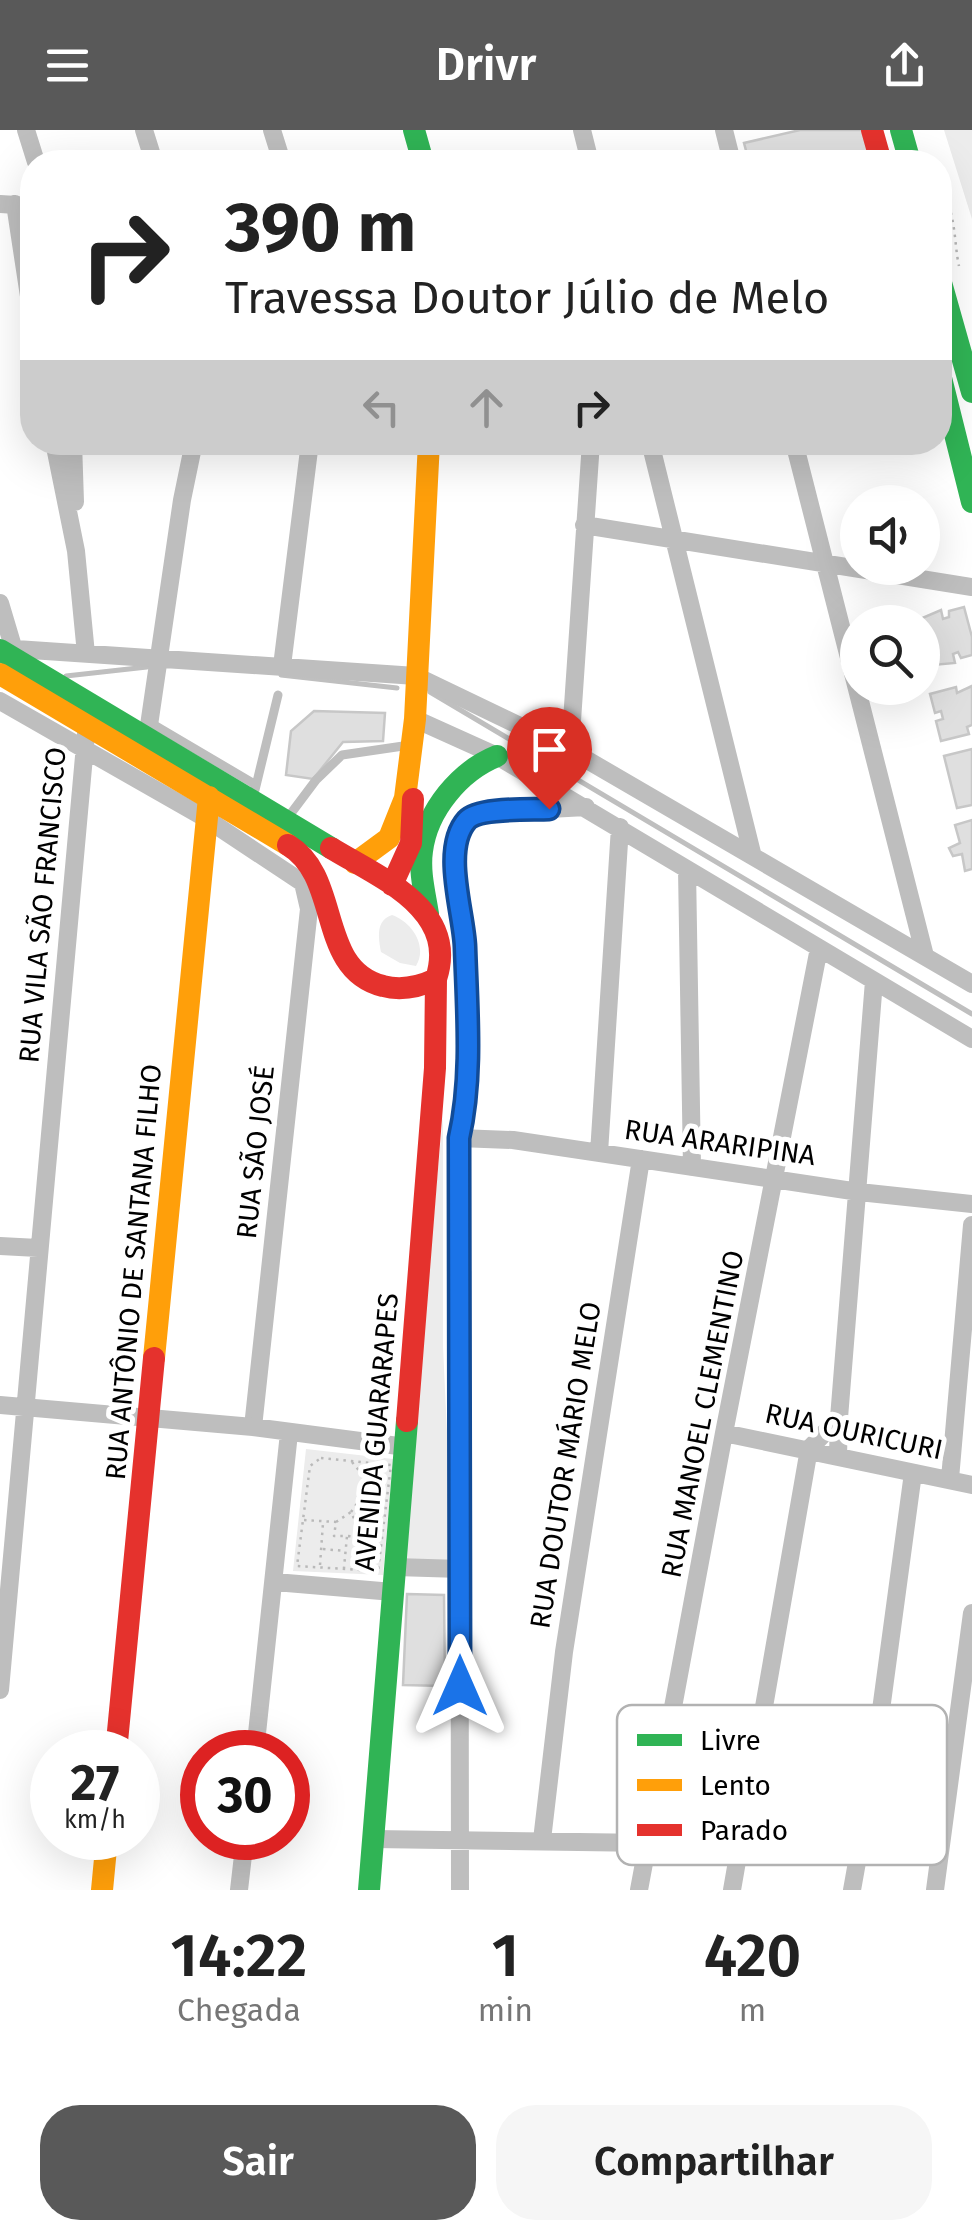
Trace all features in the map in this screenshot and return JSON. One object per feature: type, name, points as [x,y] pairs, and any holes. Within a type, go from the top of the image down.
[{"type":"main road","points":[[952,332],[972,392]]},
{"type":"main road","points":[[952,422],[972,502]]},
{"type":"main road","points":[[355,863],[380,847],[396,826],[412,750],[428,455]]},
{"type":"main road","points":[[8,658],[87,723],[207,807],[302,853],[347,964],[358,978],[387,988],[407,988],[436,978]]},
{"type":"main road","points":[[8,658],[148,731],[253,794],[285,822],[392,885],[428,914]]},
{"type":"main road","points":[[392,885],[411,842],[412,750]]},
{"type":"main road","name":"AVENIDA GUARARAPES","points":[[369,1890],[393,1592],[387,1569],[406,1447],[435,1068],[436,978],[443,952],[440,934],[428,914],[422,850],[428,830],[466,774],[477,764],[498,756]]},
{"type":"main road","name":"RUA ANTÔNIO DE SANTANA FILHO","points":[[118,1730],[207,807]]},
{"type":"main road","points":[[102,1890],[105,1860]]},
{"type":"street","points":[[16,205],[20,233]]},
{"type":"street","points":[[57,455],[76,551]]},
{"type":"street","points":[[73,455],[76,551],[86,654]]},
{"type":"street","points":[[182,500],[185,455]]},
{"type":"street","points":[[148,731],[191,455]]},
{"type":"street","points":[[282,666],[308,455]]},
{"type":"street","points":[[570,750],[590,455]]},
{"type":"street","points":[[653,455],[752,853]]},
{"type":"street","points":[[797,455],[925,956]]},
{"type":"street","points":[[584,525],[972,587]]},
{"type":"street","points":[[0,603],[8,658],[159,656],[416,676],[570,750],[972,984]]},
{"type":"street","points":[[0,701],[84,748],[207,807]]},
{"type":"street","points":[[416,718],[498,756],[972,1040]]},
{"type":"street","name":"RUA VILA SÃO FRANCISCO","points":[[0,1690],[87,723]]},
{"type":"street","points":[[460,1890],[459,1138],[466,1107],[465,940],[457,906],[456,848],[466,820],[477,813],[586,808]]},
{"type":"street","points":[[599,1153],[620,828]]},
{"type":"street","points":[[687,869],[692,1167]]},
{"type":"street","name":"RUA SÃO JOSÉ","points":[[253,1427],[309,909],[309,877]]},
{"type":"street","name":"RUA MANOEL CLEMENTINO","points":[[674,1705],[820,948]]},
{"type":"street","points":[[838,1456],[874,981]]},
{"type":"street","points":[[435,1068],[459,1138]]},
{"type":"street","name":"RUA ARARIPINA","points":[[459,1138],[513,1140],[859,1192],[972,1204]]},
{"type":"street","name":"RUA DOUTOR MÁRIO MELO","points":[[542,1840],[564,1652],[642,1159]]},
{"type":"street","points":[[950,1479],[972,1225]]},
{"type":"street","points":[[0,1246],[38,1248]]},
{"type":"street","points":[[0,1406],[253,1427],[406,1447]]},
{"type":"street","points":[[763,1705],[809,1448],[839,1418]]},
{"type":"street","points":[[258,1730],[289,1432]]},
{"type":"street","name":"RUA OURICURI","points":[[724,1433],[972,1485]]},
{"type":"street","points":[[881,1705],[913,1473]]},
{"type":"street","points":[[387,1569],[460,1569]]},
{"type":"street","points":[[275,1582],[393,1592]]},
{"type":"street","points":[[947,1798],[972,1613]]},
{"type":"street","points":[[374,1839],[617,1842]]},
{"type":"street","points":[[239,1890],[242,1860]]},
{"type":"street","name":"RUA MANOEL CLEMENTINO","points":[[640,1890],[644,1865]]},
{"type":"street","points":[[732,1890],[736,1865]]},
{"type":"street","points":[[852,1890],[857,1865]]},
{"type":"street","points":[[935,1890],[938,1865]]},
{"type":"lane","points":[[253,794],[278,695]]},
{"type":"lane","points":[[285,822],[316,780],[342,755],[356,750],[412,750]]},
{"type":"path","points":[[314,1460],[390,1465],[382,1538],[387,1569],[298,1566],[314,1460]]},
{"type":"path","points":[[303,1520],[336,1522],[350,1512],[364,1492],[361,1473],[349,1460]]},
{"type":"path","points":[[364,1492],[387,1494]]},
{"type":"path","points":[[350,1512],[361,1536],[387,1569]]},
{"type":"path","points":[[320,1568],[324,1522]]},
{"type":"path","points":[[336,1522],[334,1536],[382,1538]]},
{"type":"path","points":[[344,1570],[347,1536]]},
{"type":"path","points":[[321,1550],[346,1551]]},
{"type":"shaded area","points":[[944,130],[972,130],[972,219],[952,150]]},
{"type":"shaded area","points":[[392,915],[406,923],[416,936],[420,951],[416,966],[400,963],[381,952],[381,925]]},
{"type":"shaded area","points":[[443,1115],[443,1347],[453,1561],[402,1560]]},
{"type":"shaded area","points":[[306,1449],[393,1459],[383,1575],[293,1571]]},
{"type":"building","points":[[800,130],[865,130],[869,150],[746,150],[744,143]]},
{"type":"building","points":[[964,607],[972,655],[961,658],[958,652],[953,654],[955,663],[940,664],[940,610],[943,619],[949,617],[949,611]]},
{"type":"building","points":[[972,686],[969,734],[941,741],[936,721],[943,719],[941,711],[935,713],[933,705],[940,705],[940,691],[956,687],[957,693]]},
{"type":"building","points":[[314,711],[385,713],[383,741],[343,742],[313,779],[286,775],[291,731]]},
{"type":"building","points":[[972,749],[972,805],[957,808],[944,756]]},
{"type":"building","points":[[972,820],[972,869],[965,871],[962,854],[953,856],[949,848],[960,843],[955,825]]},
{"type":"building","points":[[407,1594],[444,1595],[445,1686],[403,1685]]},
{"type":"waterway","points":[[66,676],[147,667]]},
{"type":"waterway","points":[[281,675],[397,688]]},
{"type":"waterway","points":[[430,692],[972,1014]]},
{"type":"traffic: fast","points":[[414,130],[420,150]]},
{"type":"traffic: fast","points":[[901,130],[907,150]]},
{"type":"traffic: fast","points":[[952,321],[972,392]]},
{"type":"traffic: fast","points":[[952,422],[972,502]]},
{"type":"traffic: fast","points":[[0,650],[331,848]]},
{"type":"traffic: fast","points":[[428,914],[421,859],[431,821],[458,782],[497,756]]},
{"type":"traffic: fast","points":[[369,1890],[407,1421]]},
{"type":"traffic: slow","points":[[355,863],[389,838],[405,798],[415,719],[428,455]]},
{"type":"traffic: slow","points":[[0,674],[288,845]]},
{"type":"traffic: slow","points":[[154,1358],[209,797]]},
{"type":"traffic: slow","points":[[102,1890],[105,1860]]},
{"type":"traffic: jam","points":[[872,130],[878,150]]},
{"type":"traffic: jam","points":[[392,885],[411,843],[413,799]]},
{"type":"traffic: jam","points":[[288,845],[305,860],[316,878],[338,942],[347,961],[362,976],[396,988],[436,979],[440,955],[436,933],[426,915],[392,884],[331,848]]},
{"type":"traffic: jam","points":[[407,1421],[435,1068],[436,979]]},
{"type":"traffic: jam","points":[[118,1730],[154,1358]]},
{"type":"route","points":[[460,1686],[459,1138],[466,1107],[465,940],[457,906],[456,848],[466,820],[477,813],[549,809]]}]
